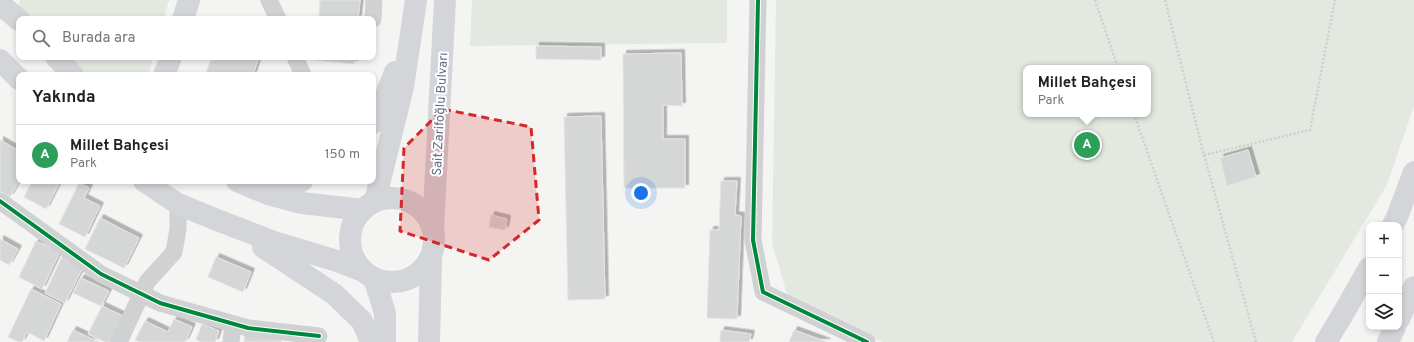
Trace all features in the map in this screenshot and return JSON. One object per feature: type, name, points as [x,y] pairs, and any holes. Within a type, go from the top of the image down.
[{"type":"main road","points":[[185,16],[189,0]]},
{"type":"main road","points":[[376,182],[403,87],[416,0]]},
{"type":"main road","name":"Sait Zarifoğlu Bulvarı","points":[[433,229],[445,0]]},
{"type":"main road","points":[[0,4],[16,17]]},
{"type":"main road","points":[[376,119],[411,30]]},
{"type":"main road","points":[[0,60],[16,76]]},
{"type":"main road","points":[[59,60],[70,72]]},
{"type":"main road","points":[[165,72],[170,60]]},
{"type":"main road","points":[[1394,222],[1414,172]]},
{"type":"main road","points":[[148,184],[178,204],[274,242],[337,261],[387,282],[400,282],[412,278],[423,270],[431,258]]},
{"type":"main road","points":[[244,184],[268,194],[302,203],[369,206],[390,198],[404,200],[417,206],[427,216],[433,229],[434,244],[431,258],[429,342]]},
{"type":"main road","points":[[258,184],[280,187],[291,184]]},
{"type":"main road","points":[[375,184],[369,206],[355,221],[351,235],[351,248],[355,261],[369,275],[385,313],[385,342]]},
{"type":"main road","points":[[225,223],[279,256],[334,294],[362,321],[371,342]]},
{"type":"main road","points":[[1326,342],[1366,273]]},
{"type":"main road","points":[[1402,313],[1414,287]]},
{"type":"main road","points":[[1388,342],[1394,330]]},
{"type":"street","points":[[269,0],[277,16]]},
{"type":"street","points":[[373,16],[374,0]]},
{"type":"street","points":[[758,0],[753,240],[763,292],[867,342]]},
{"type":"street","points":[[296,60],[302,72]]},
{"type":"street","points":[[0,201],[102,274],[160,303],[248,328],[319,336]]},
{"type":"street","points":[[119,342],[147,282],[174,252],[178,229],[178,204]]},
{"type":"street","points":[[231,342],[233,324]]},
{"type":"path","points":[[1095,0],[1117,65]]},
{"type":"path","points":[[1165,0],[1204,155],[1256,342]]},
{"type":"path","points":[[1204,155],[1310,130],[1335,0]]},
{"type":"path","points":[[1135,117],[1214,342]]},
{"type":"highlighted area","points":[[443,109],[531,127],[539,220],[489,260],[400,231],[404,148]]},
{"type":"shaded area","points":[[20,0],[169,0],[165,16],[29,16],[19,6]]},
{"type":"shaded area","points":[[472,0],[727,0],[727,43],[470,46]]},
{"type":"shaded area","points":[[776,0],[1414,0],[1414,106],[1387,185],[1292,342],[883,342],[791,307],[772,244]]},
{"type":"shaded area","points":[[72,60],[152,60],[149,72],[83,72]]},
{"type":"building","points":[[320,0],[360,0],[358,16],[319,16]]},
{"type":"building","points":[[536,46],[601,47],[601,60],[536,59]]},
{"type":"building","points":[[681,53],[682,106],[663,105],[663,139],[685,139],[685,188],[624,188],[623,54]]},
{"type":"building","points":[[211,60],[258,60],[254,72],[206,72]]},
{"type":"building","points":[[315,60],[355,60],[354,64]]},
{"type":"building","points":[[601,116],[605,299],[568,300],[564,117]]},
{"type":"building","points":[[0,140],[16,149],[16,184],[17,184],[10,197],[0,191]]},
{"type":"building","points":[[1248,150],[1256,177],[1227,186],[1220,158]]},
{"type":"building","points":[[721,181],[737,181],[735,215],[741,216],[737,319],[707,318],[710,230],[719,230]]},
{"type":"building","points":[[30,184],[58,184],[46,209],[24,197]]},
{"type":"building","points":[[79,184],[89,188],[84,198],[100,206],[85,237],[59,224]]},
{"type":"building","points":[[491,215],[507,219],[505,230],[489,227]]},
{"type":"building","points":[[100,218],[139,238],[124,268],[85,249]]},
{"type":"building","points":[[0,239],[18,249],[9,265],[0,260]]},
{"type":"building","points":[[36,241],[60,252],[42,289],[19,277]]},
{"type":"building","points":[[63,255],[84,265],[65,303],[45,293]]},
{"type":"building","points":[[216,257],[251,272],[243,292],[208,277]]},
{"type":"building","points":[[81,278],[109,291],[101,306],[73,293]]},
{"type":"building","points":[[31,289],[61,304],[44,341],[27,332],[22,342],[19,342],[8,337]]},
{"type":"building","points":[[102,306],[125,317],[113,342],[105,342],[88,334]]},
{"type":"building","points":[[174,319],[192,327],[185,342],[139,342],[135,340],[145,321],[168,332]]},
{"type":"building","points":[[202,324],[219,331],[215,342],[201,342],[196,340]]},
{"type":"building","points":[[73,330],[99,342],[67,342]]},
{"type":"building","points":[[721,330],[751,334],[749,342],[720,342]]},
{"type":"building","points":[[794,330],[827,342],[789,342]]},
{"type":"building","points":[[245,335],[281,340],[281,342],[244,342]]},
{"type":"cycle path","points":[[758,0],[753,240],[763,292],[867,342]]},
{"type":"cycle path","points":[[0,201],[101,274],[160,303],[248,328],[319,336]]},
{"type":"place","name":"Millet Bahçesi","points":[[1087,145]]}]
